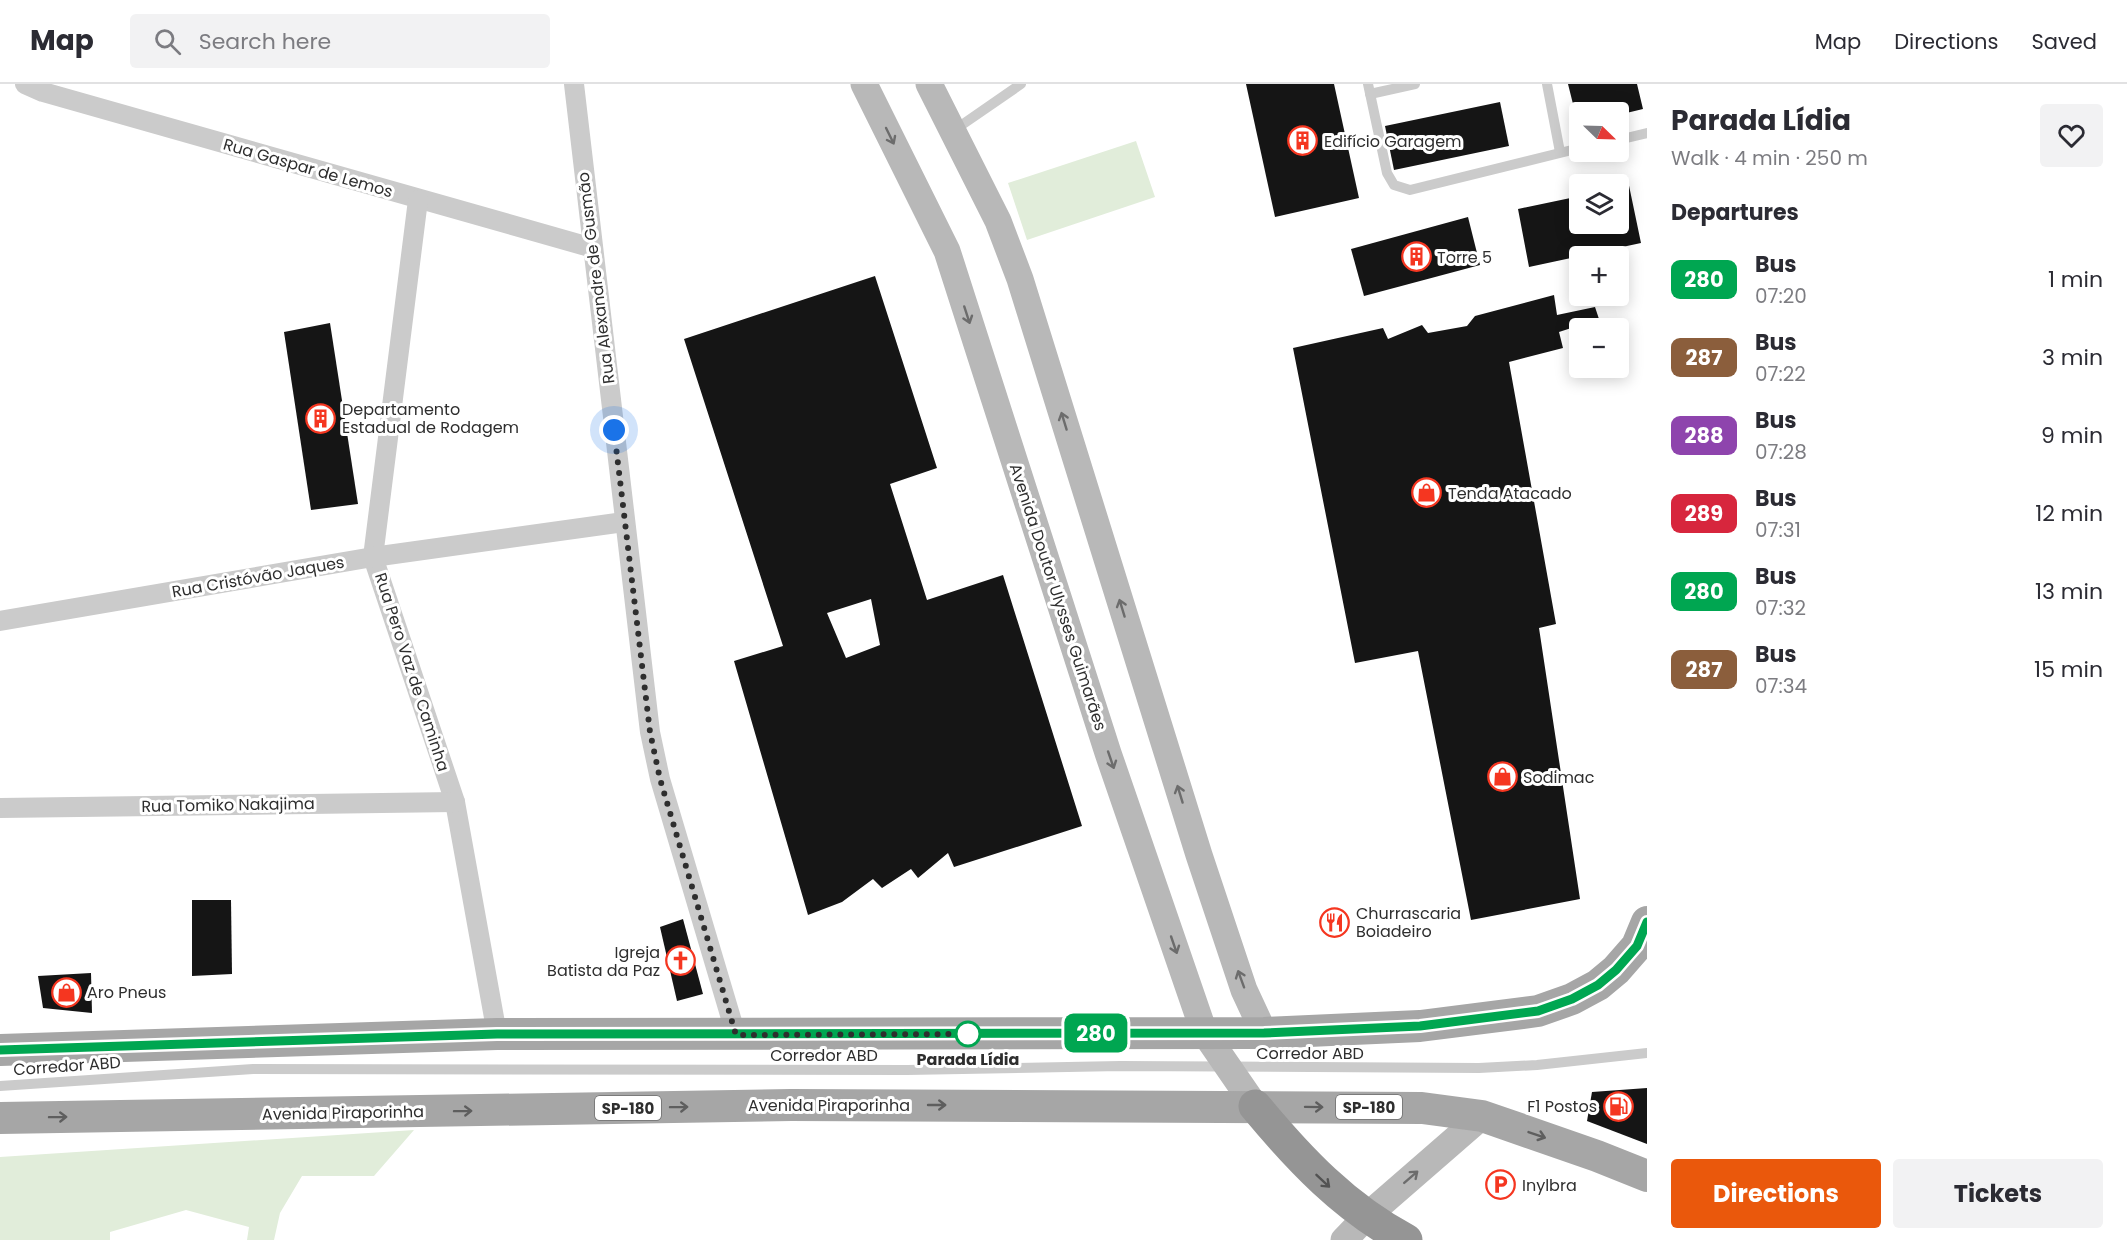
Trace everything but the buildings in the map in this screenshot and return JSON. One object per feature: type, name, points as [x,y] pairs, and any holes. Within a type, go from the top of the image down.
[{"type":"highway","points":[[1255,1106],[1291,1150],[1325,1184],[1367,1216],[1406,1240]]},
{"type":"main road","name":"Avenida Doutor Ulysses Guimarães","points":[[864,84],[947,251],[1108,753],[1204,1032],[1255,1106]]},
{"type":"main road","points":[[930,84],[998,221],[1020,279],[1199,855],[1244,990],[1264,1033]]},
{"type":"main road","points":[[0,1043],[497,1034],[1264,1033],[1420,1026],[1538,1011],[1572,999],[1598,985],[1616,970],[1637,946],[1647,922]]},
{"type":"main road","name":"Avenida Piraporinha","points":[[0,1118],[791,1105],[1422,1108],[1482,1116],[1647,1176]]},
{"type":"main road","points":[[1344,1240],[1367,1216],[1482,1116]]},
{"type":"street","name":"Rua Gaspar de Lemos","points":[[25,84],[43,92],[593,248]]},
{"type":"street","name":"Rua Alexandre de Gusmão","points":[[573,84],[650,732],[660,779],[736,1035]]},
{"type":"street","name":"Rua Pero Vaz de Caminha","points":[[418,200],[373,557],[455,802],[497,1034]]},
{"type":"street","name":"Rua Cristóvão Jaques","points":[[0,621],[373,557],[624,522]]},
{"type":"street","name":"Rua Tomiko Nakajima","points":[[0,808],[455,802]]},
{"type":"lane","points":[[953,130],[1021,84]]},
{"type":"lane","points":[[1415,84],[1369,89],[1387,173],[1394,185],[1410,190],[1569,150]]},
{"type":"lane","points":[[1547,84],[1560,152]]},
{"type":"lane","points":[[1629,138],[1647,134]]},
{"type":"lane","name":"Corredor ABD","points":[[0,1086],[253,1069],[907,1070],[1120,1066],[1479,1068],[1537,1065],[1647,1053]]},
{"type":"green space","points":[[1136,141],[1155,197],[1027,240],[1008,183]]},
{"type":"green space","points":[[414,1130],[374,1176],[302,1176],[280,1213],[274,1240],[247,1240],[249,1227],[186,1210],[110,1232],[110,1240],[0,1240],[0,1157]]},
{"type":"bus line","name":"280","points":[[0,1050],[497,1034],[1264,1033],[1420,1026],[1538,1011],[1572,999],[1598,985],[1616,970],[1637,946],[1647,922]]},
{"type":"place","name":"Edifício Garagem","points":[[1303,141]]},
{"type":"place","name":"Torre 5","points":[[1416,257]]},
{"type":"place","name":"Departamento Estadual de Rodagem","points":[[321,418]]},
{"type":"place","name":"Tenda Atacado","points":[[1427,493]]},
{"type":"place","name":"Sodimac","points":[[1502,777]]},
{"type":"place","name":"Churrascaria Boiadeiro","points":[[1335,922]]},
{"type":"place","name":"Igreja Batista da Paz","points":[[681,961]]},
{"type":"place","name":"Aro Pneus","points":[[66,992]]},
{"type":"place","name":"Parada Lídia","points":[[968,1034]]},
{"type":"place","name":"F1 Postos","points":[[1618,1106]]},
{"type":"place","name":"Inylbra","points":[[1501,1185]]},
{"type":"route","points":[[614,430],[650,732],[660,779],[736,1035],[968,1034]]}]
